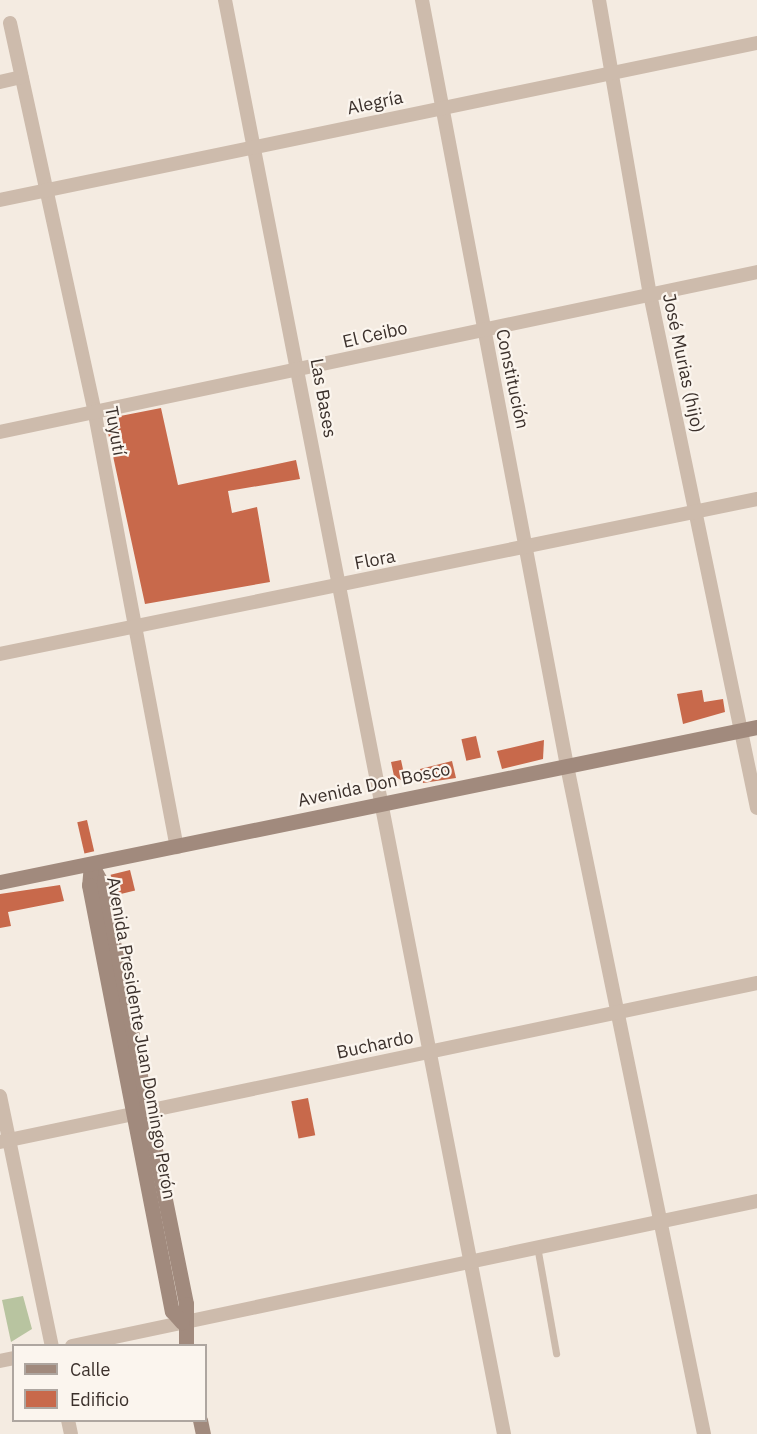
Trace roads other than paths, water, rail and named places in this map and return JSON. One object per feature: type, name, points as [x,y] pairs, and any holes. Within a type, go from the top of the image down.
[{"type":"main road","name":"Avenida Don Bosco","points":[[0,882],[757,728]]},
{"type":"main road","name":"Avenida Presidente Juan Domingo Perón","points":[[91,864],[90,885],[140,1112],[172,1311],[182,1322],[186,1344]]},
{"type":"street","name":"Las Bases","points":[[225,0],[252,146],[300,370],[337,586],[468,1261],[504,1434]]},
{"type":"street","name":"Constitución","points":[[422,0],[483,329],[528,548],[567,766],[621,1011],[704,1434]]},
{"type":"street","name":"José Murias (hijo)","points":[[599,0],[650,294],[757,808]]},
{"type":"street","name":"Tuyutí","points":[[10,23],[48,189],[93,410],[132,628],[177,847]]},
{"type":"street","name":"Alegría","points":[[0,200],[443,107],[613,75],[757,43]]},
{"type":"street","points":[[0,82],[21,77]]},
{"type":"street","name":"El Ceibo","points":[[0,432],[93,410],[300,370],[483,329],[757,273]]},
{"type":"street","name":"Flora","points":[[0,654],[528,548],[757,499]]},
{"type":"street","name":"Buchardo","points":[[5,1141],[757,983]]},
{"type":"street","points":[[0,1096],[5,1141],[52,1344]]},
{"type":"street","points":[[81,1344],[757,1201]]},
{"type":"lane","points":[[537,1246],[556,1353]]}]
